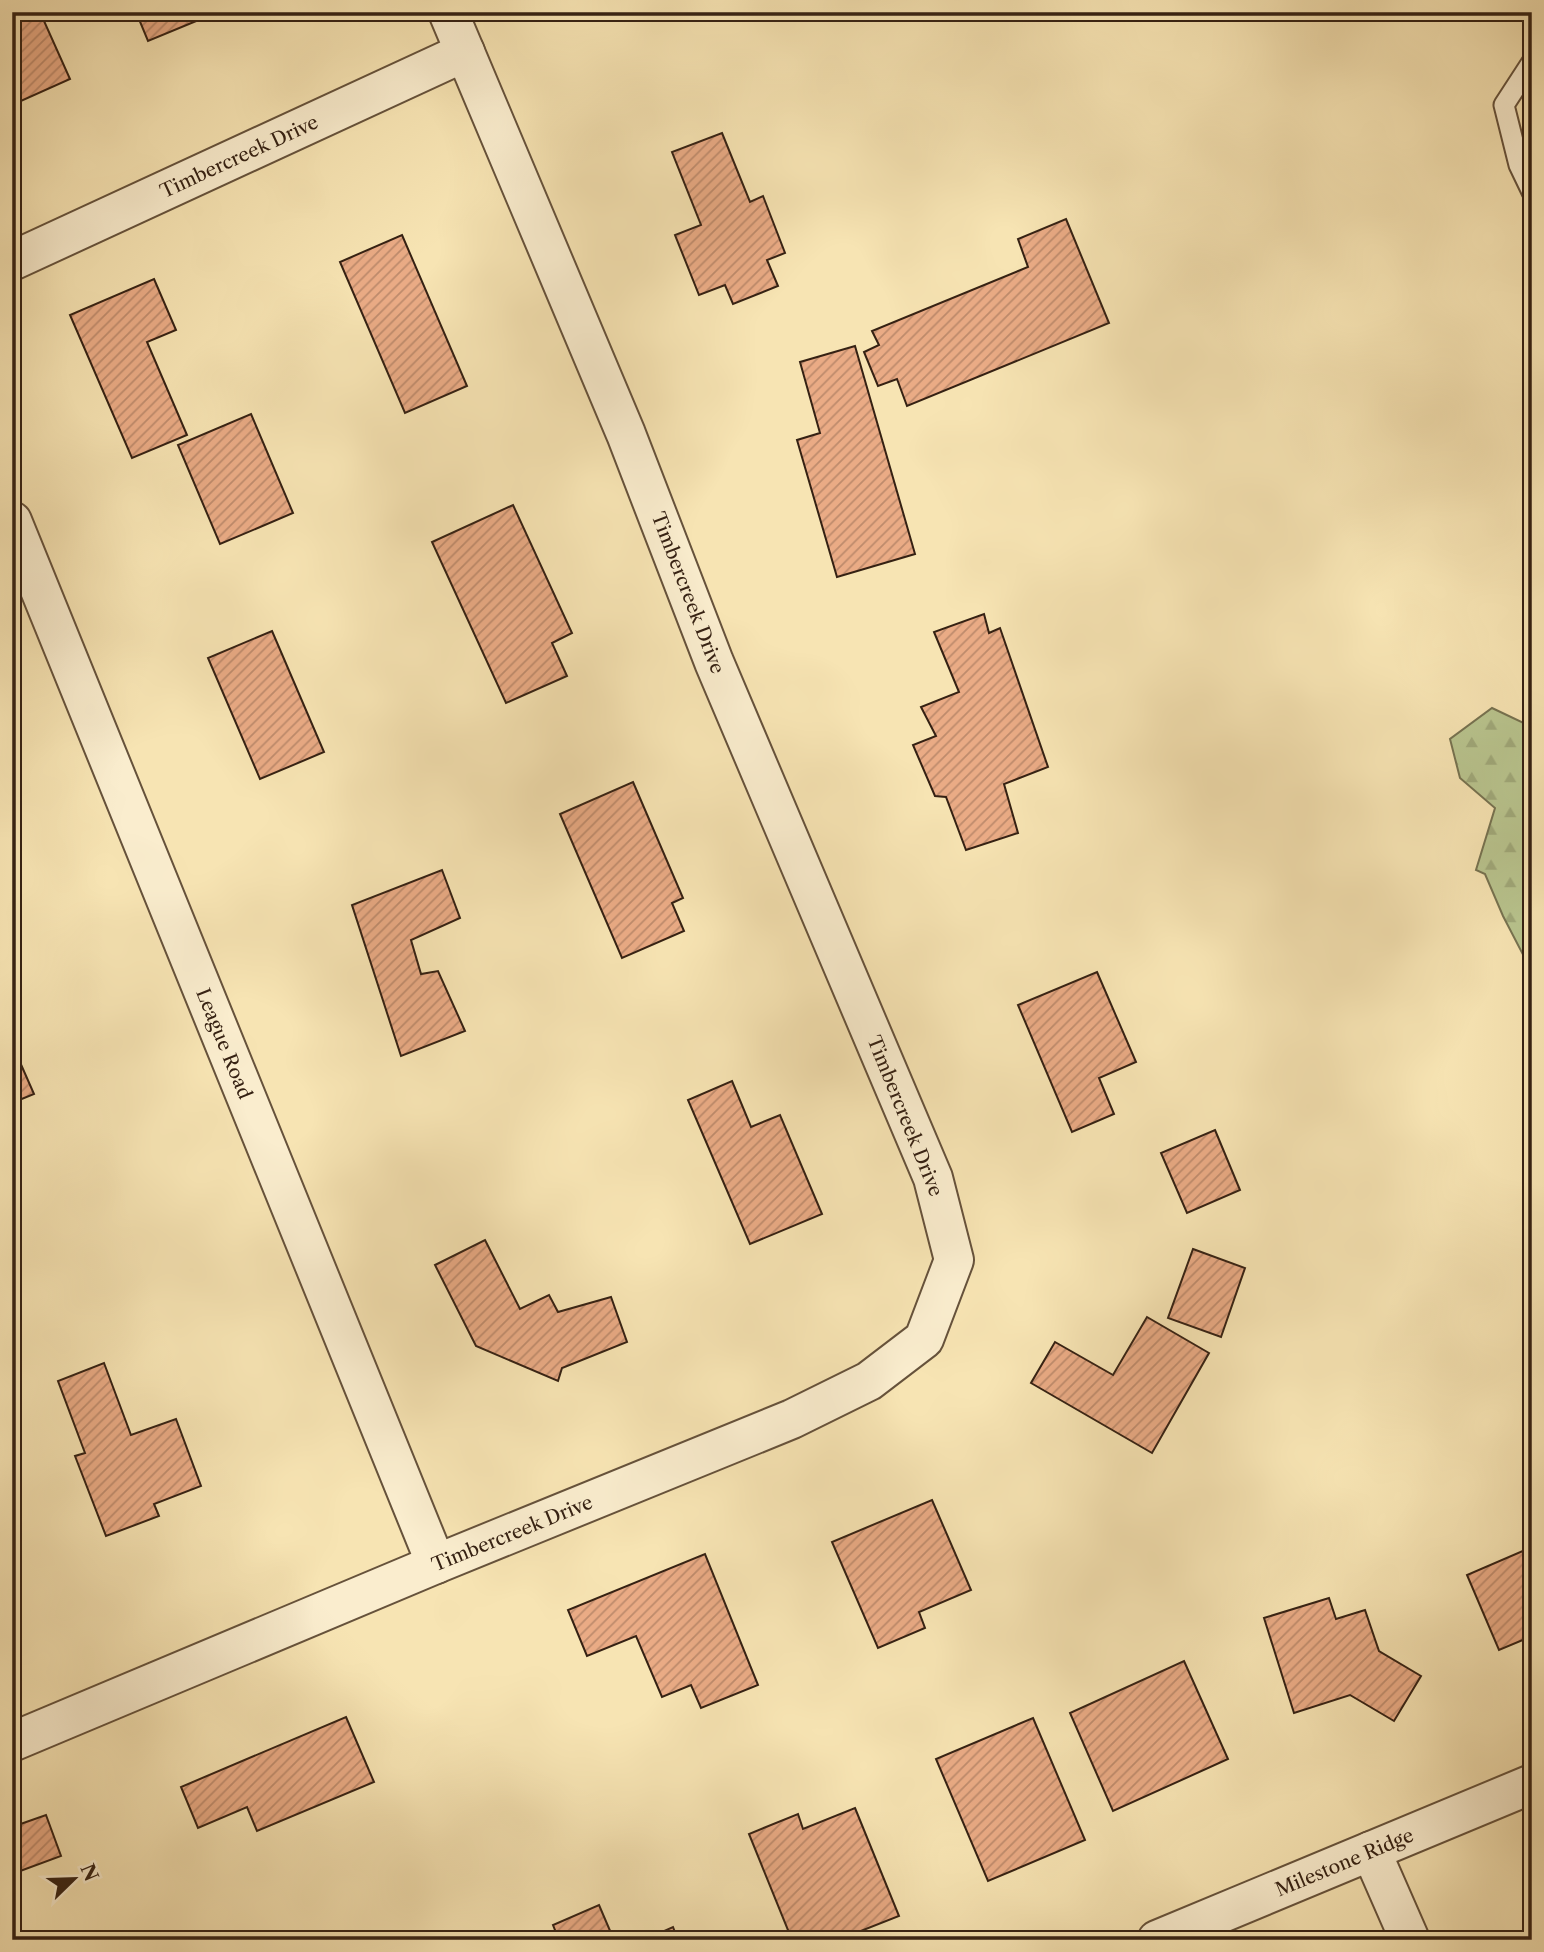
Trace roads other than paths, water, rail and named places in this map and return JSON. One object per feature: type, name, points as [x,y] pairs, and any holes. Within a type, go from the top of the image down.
[{"type":"street","name":"Timbercreek Drive","points":[[12,1742],[436,1564],[792,1419],[869,1381],[923,1339],[954,1260],[933,1178],[714,662],[626,434],[448,12]]},
{"type":"street","name":"Timbercreek Drive","points":[[12,261],[465,52]]},
{"type":"street","name":"League Road","points":[[12,521],[436,1564]]},
{"type":"street","name":"Milestone Ridge","points":[[1157,1940],[1532,1784]]},
{"type":"street","points":[[1371,1851],[1410,1940]]},
{"type":"lane","points":[[1532,62],[1504,105],[1519,164],[1532,192]]}]
